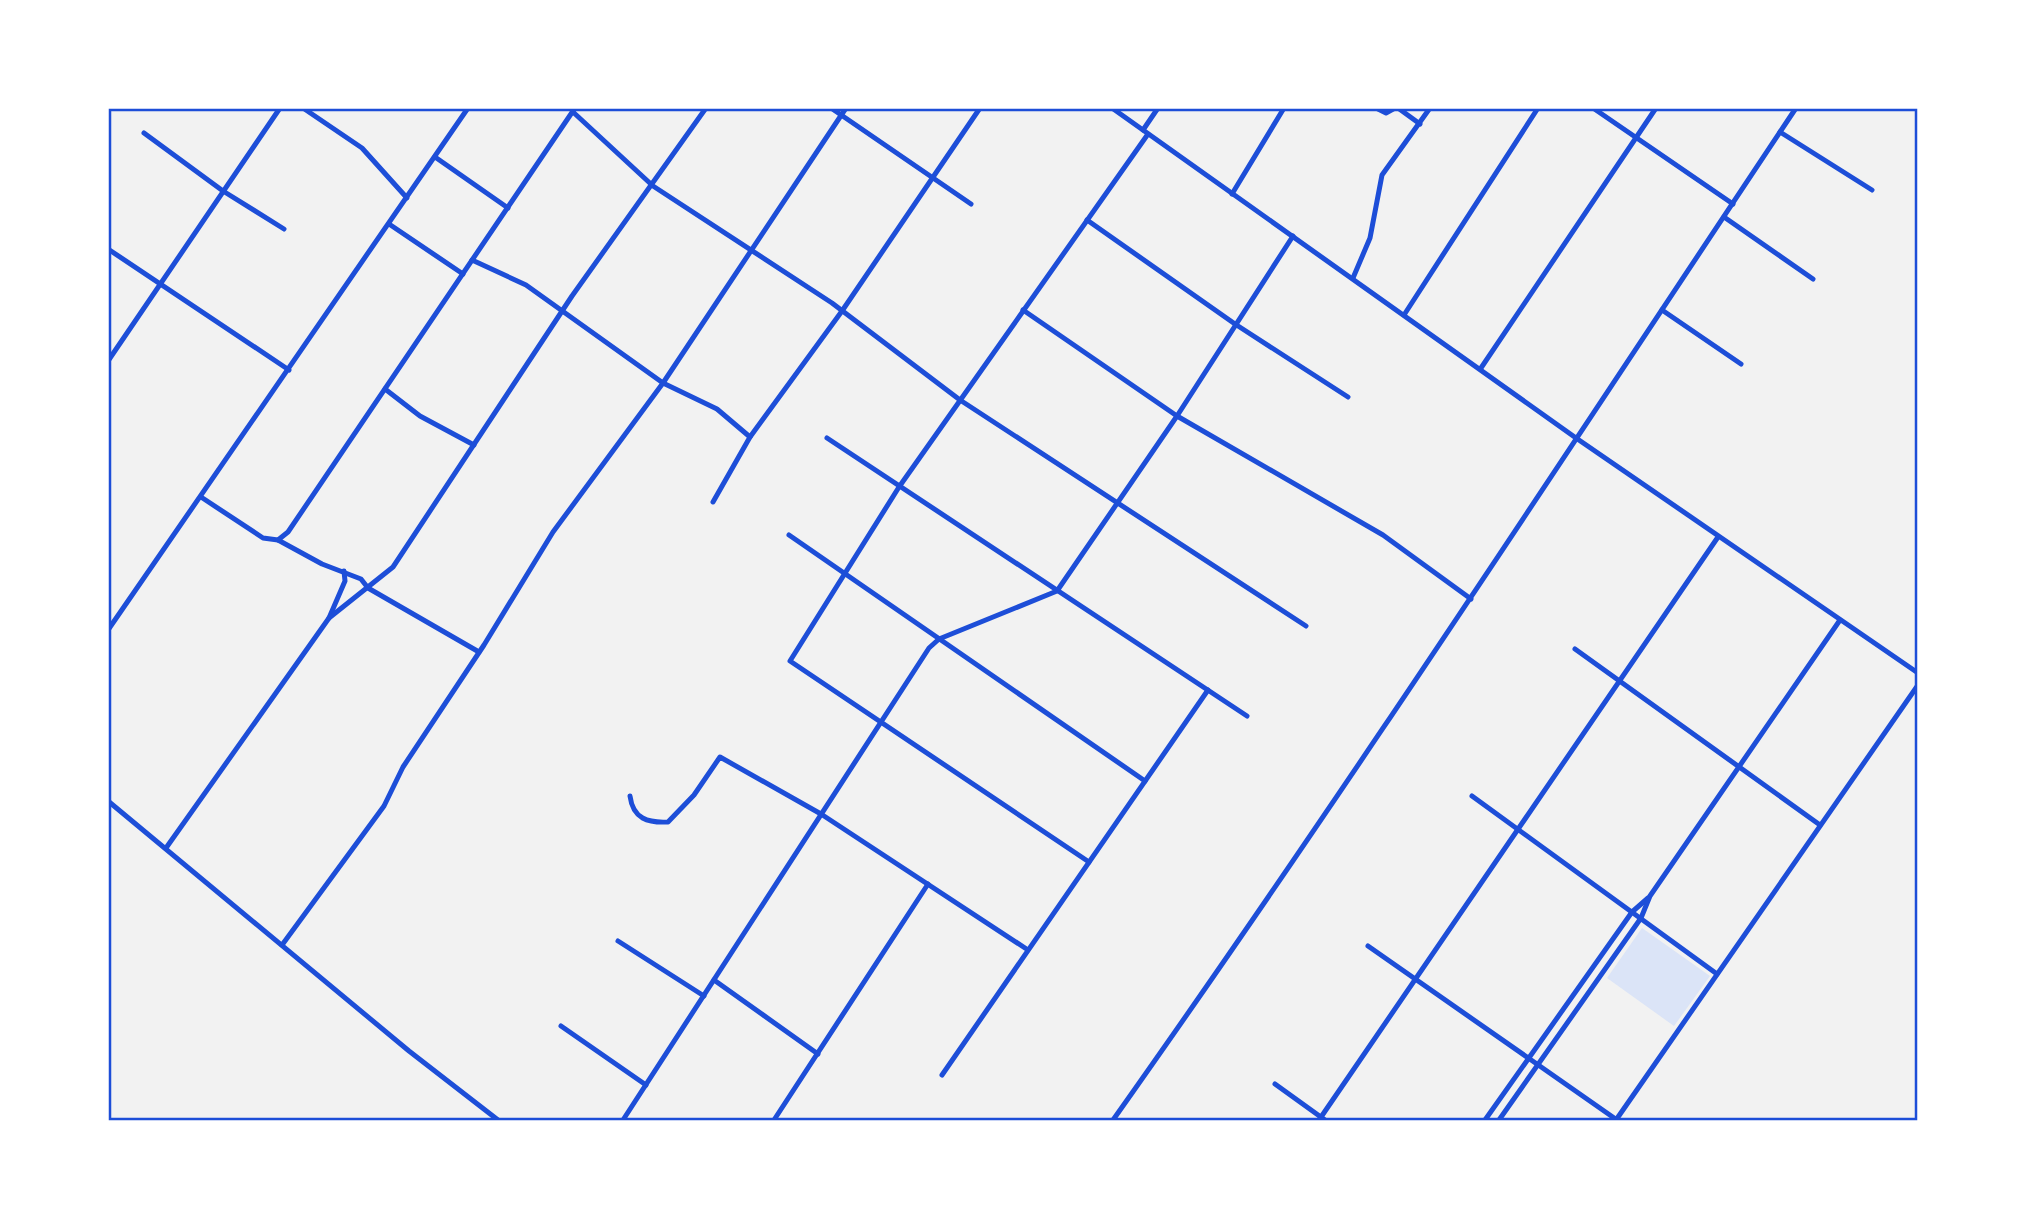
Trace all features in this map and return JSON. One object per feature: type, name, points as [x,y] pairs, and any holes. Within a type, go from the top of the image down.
[{"type":"street","points":[[108,362],[279,108]]},
{"type":"street","points":[[303,108],[362,148],[407,198]]},
{"type":"street","points":[[108,630],[468,108]]},
{"type":"street","points":[[329,618],[393,567],[562,312],[706,108]]},
{"type":"street","points":[[831,108],[971,204]]},
{"type":"street","points":[[282,945],[384,806],[403,767],[553,533],[663,383],[846,108]]},
{"type":"street","points":[[713,502],[750,437],[842,311],[980,108]]},
{"type":"street","points":[[1112,108],[1576,438],[1917,673]]},
{"type":"street","points":[[1089,862],[790,661],[847,574],[899,487],[1087,220],[1158,108]]},
{"type":"street","points":[[1232,194],[1284,108]]},
{"type":"street","points":[[1376,108],[1386,113],[1397,108],[1420,124]]},
{"type":"street","points":[[1353,278],[1370,238],[1382,175],[1430,108]]},
{"type":"street","points":[[1404,315],[1538,108]]},
{"type":"street","points":[[1593,108],[1732,204]]},
{"type":"street","points":[[1480,368],[1656,108]]},
{"type":"street","points":[[1113,1121],[1270,897],[1471,599],[1796,108]]},
{"type":"street","points":[[278,540],[288,533],[574,110],[653,186],[842,311],[960,400],[1306,626]]},
{"type":"street","points":[[1780,132],[1872,190]]},
{"type":"street","points":[[144,133],[223,191],[284,229]]},
{"type":"street","points":[[435,157],[508,208]]},
{"type":"street","points":[[1724,217],[1813,279]]},
{"type":"street","points":[[1087,220],[1235,324],[1348,397]]},
{"type":"street","points":[[389,224],[463,274]]},
{"type":"street","points":[[623,1121],[929,648],[939,639],[1056,591],[1177,416],[1293,236]]},
{"type":"street","points":[[108,249],[289,370]]},
{"type":"street","points":[[472,260],[516,279],[663,383],[717,410],[750,437]]},
{"type":"street","points":[[1023,310],[1177,416],[1383,535],[1471,599]]},
{"type":"street","points":[[1662,310],[1741,364]]},
{"type":"street","points":[[385,389],[420,416],[474,445]]},
{"type":"street","points":[[827,438],[1247,716]]},
{"type":"street","points":[[201,497],[263,538],[278,540],[361,579],[368,588],[479,652]]},
{"type":"street","points":[[789,535],[1145,780]]},
{"type":"street","points":[[1275,1084],[1321,1119],[1718,537]]},
{"type":"street","points":[[166,848],[329,618],[345,581],[344,572]]},
{"type":"street","points":[[1499,1121],[1640,918],[1650,895],[1840,620]]},
{"type":"street","points":[[1575,649],[1820,825]]},
{"type":"street","points":[[1368,946],[1616,1120],[1917,685]]},
{"type":"street","points":[[942,1075],[1208,690]]},
{"type":"street","points":[[631,796],[632,807],[641,818],[651,823],[668,822],[694,795],[720,757],[821,814],[1028,950]]},
{"type":"street","points":[[1472,796],[1717,974]]},
{"type":"street","points":[[108,801],[498,1121]]},
{"type":"street","points":[[774,1121],[928,884]]},
{"type":"street","points":[[1485,1121],[1632,912],[1650,895]]},
{"type":"street","points":[[618,941],[704,996]]},
{"type":"street","points":[[714,980],[818,1054]]},
{"type":"street","points":[[561,1026],[646,1086]]},
{"type":"shaded area","points":[[1642,928],[1710,976],[1674,1026],[1607,978]]}]
